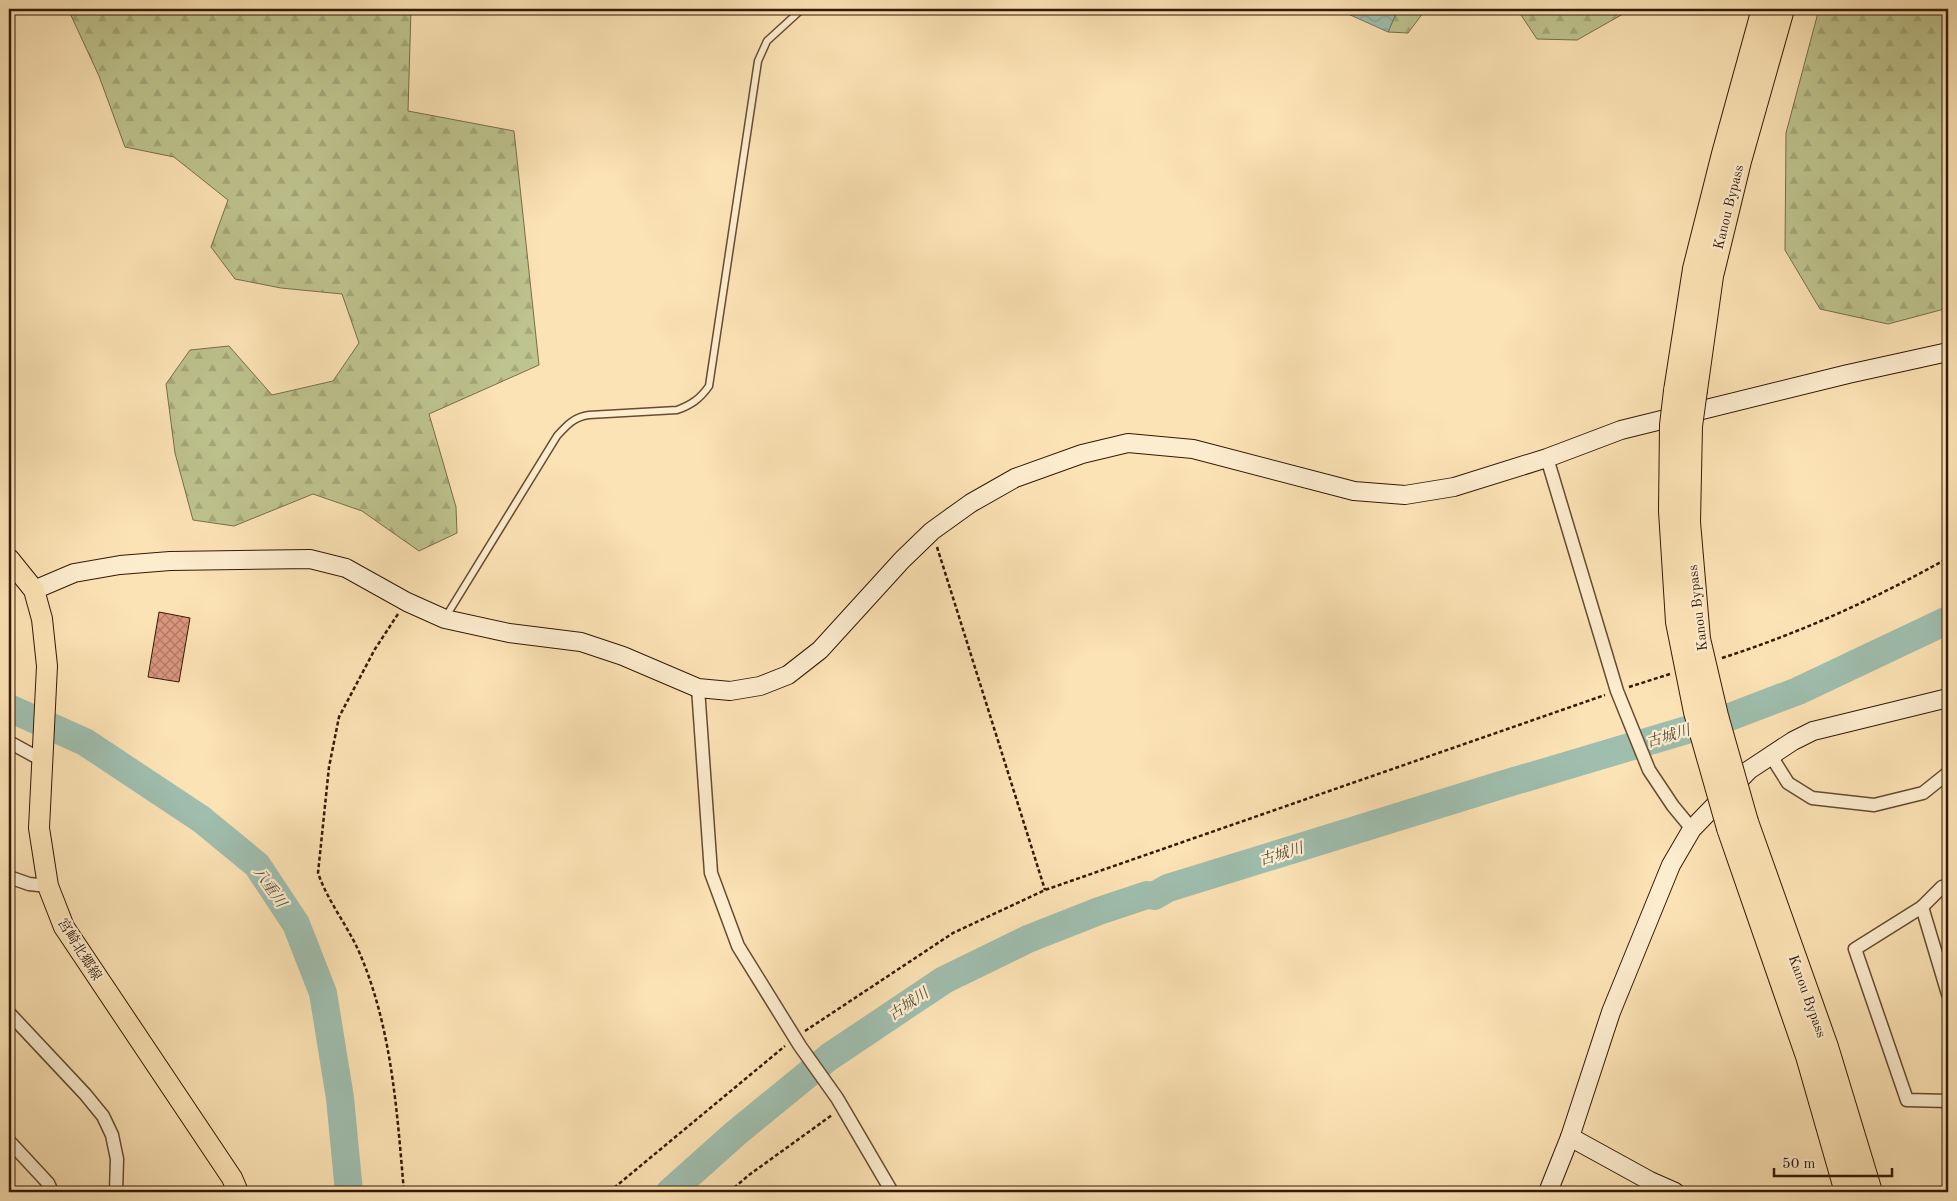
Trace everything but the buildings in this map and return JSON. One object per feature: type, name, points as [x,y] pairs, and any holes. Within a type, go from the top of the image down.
[{"type":"highway","name":"Kanou Bypass","points":[[1685,391],[1695,269],[1764,9]]},
{"type":"highway","name":"Kanou Bypass","points":[[1782,9],[1739,161],[1685,391],[1672,425],[1671,511],[1678,622],[1696,712],[1738,825],[1826,1047],[1870,1192]]},
{"type":"highway","name":"Kanou Bypass","points":[[1738,825],[1847,1192]]},
{"type":"main road","name":"宮崎北郷線","points":[[9,558],[34,590],[42,619],[47,666],[39,828],[48,886],[64,927],[232,1178],[238,1192]]},
{"type":"street","points":[[34,590],[74,573],[120,565],[170,561],[310,559],[346,568],[407,602],[445,619],[509,633],[580,642],[623,656],[698,688],[730,691],[760,686],[788,675],[820,650],[902,560],[932,531],[971,503],[1015,478],[1082,454],[1128,443],[1194,449],[1354,491],[1405,495],[1454,487],[1548,458],[1621,430],[1848,374],[1948,352]]},
{"type":"street","points":[[1548,458],[1617,691],[1649,770],[1672,806],[1692,829]]},
{"type":"street","points":[[698,688],[711,873],[738,946],[798,1042],[840,1102],[892,1192]]},
{"type":"street","points":[[1548,1192],[1570,1137],[1611,1012],[1671,866],[1692,829],[1750,770],[1793,741],[1812,731],[1948,698]]},
{"type":"street","points":[[9,742],[42,760]]},
{"type":"street","points":[[1771,756],[1788,783],[1812,798],[1874,805],[1923,793],[1948,773]]},
{"type":"street","points":[[9,877],[29,884],[48,886]]},
{"type":"street","points":[[1948,885],[1942,887],[1922,907],[1855,949],[1907,1100],[1948,1101]]},
{"type":"street","points":[[1922,907],[1948,994]]},
{"type":"street","points":[[9,1013],[85,1094],[103,1116],[112,1135],[117,1159],[116,1192]]},
{"type":"street","points":[[1570,1137],[1650,1181],[1675,1192]]},
{"type":"street","points":[[9,1141],[48,1183],[52,1192]]},
{"type":"lane","points":[[445,619],[556,436],[569,423],[578,417],[589,415],[677,410],[701,398],[709,386],[758,61],[767,41],[802,9]]},
{"type":"path","points":[[932,531],[1046,890]]},
{"type":"path","points":[[1721,658],[1769,643],[1907,582],[1948,558]]},
{"type":"path","points":[[404,1192],[395,1086],[375,996],[359,953],[324,889],[318,873],[329,767],[339,717],[375,649],[407,602]]},
{"type":"path","points":[[609,1192],[798,1042],[953,933],[1046,890],[1617,691],[1674,673]]},
{"type":"path","points":[[729,1192],[840,1102]]},
{"type":"green space","points":[[68,9],[411,9],[408,111],[514,131],[539,365],[429,414],[456,507],[457,533],[419,551],[362,511],[313,494],[234,526],[193,520],[175,453],[166,384],[190,350],[229,346],[272,395],[333,381],[359,343],[342,294],[281,288],[235,279],[211,247],[228,200],[174,157],[125,147],[99,76]]},
{"type":"green space","points":[[1398,9],[1426,9],[1408,33],[1388,32]]},
{"type":"green space","points":[[1517,9],[1647,9],[1623,14],[1577,40],[1537,39]]},
{"type":"green space","points":[[1819,9],[1948,9],[1948,308],[1888,324],[1820,309],[1785,250],[1786,133]]},
{"type":"water","points":[[1337,9],[1398,9],[1388,32]]},
{"type":"waterway","name":"古城川","points":[[670,1192],[736,1133],[829,1057],[944,980],[1028,939],[1099,911],[1147,895],[1154,896],[1168,888],[1498,786],[1727,718],[1798,691],[1948,620]]},
{"type":"waterway","name":"八重川","points":[[9,708],[85,742],[201,819],[257,865],[296,924],[323,993],[340,1098],[349,1192]]}]
